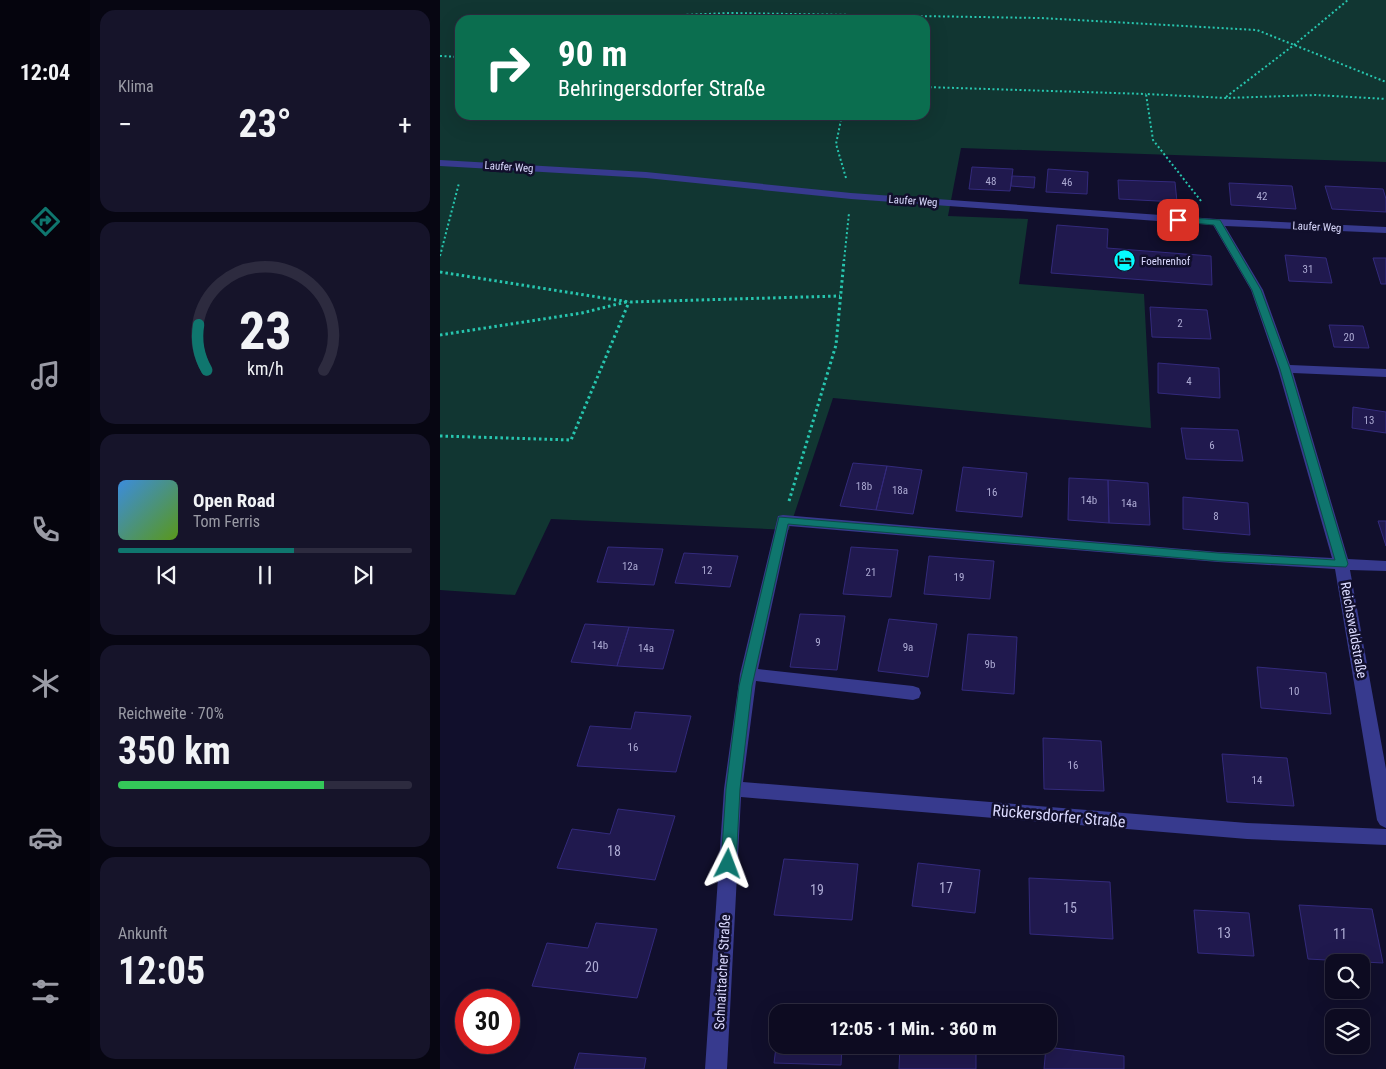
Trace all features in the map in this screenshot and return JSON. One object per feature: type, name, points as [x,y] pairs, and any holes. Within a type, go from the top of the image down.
[{"type":"street","name":"Laufer Weg","points":[[440,163],[646,176],[851,196],[1217,222],[1386,230]]},
{"type":"street","name":"Reichswaldstraße","points":[[1217,222],[1257,290],[1285,369],[1342,564],[1386,820]]},
{"type":"street","points":[[1285,369],[1386,372]]},
{"type":"street","points":[[783,520],[1218,557],[1386,566]]},
{"type":"street","name":"Schnaittacher Straße","points":[[716,1069],[733,789],[748,674],[783,520]]},
{"type":"street","points":[[748,674],[913,693]]},
{"type":"street","name":"Rückersdorfer Straße","points":[[733,789],[1247,831],[1386,837]]},
{"type":"path","points":[[1226,98],[1348,0]]},
{"type":"path","points":[[672,15],[730,12],[892,15]]},
{"type":"path","points":[[930,16],[1040,18],[1257,30],[1386,82]]},
{"type":"path","points":[[440,56],[455,57]]},
{"type":"path","points":[[930,87],[1226,98],[1316,95],[1386,99]]},
{"type":"path","points":[[1146,94],[1153,140],[1217,222]]},
{"type":"path","points":[[783,520],[836,345],[851,196],[836,144],[841,120]]},
{"type":"path","points":[[440,256],[464,164]]},
{"type":"path","points":[[440,272],[629,302],[840,296]]},
{"type":"path","points":[[440,335],[582,313],[629,302]]},
{"type":"path","points":[[440,436],[571,440],[629,302]]},
{"type":"green space","points":[[440,0],[1386,0],[1386,162],[961,148],[948,216],[1028,219],[1019,284],[1144,294],[1151,428],[833,398],[789,530],[551,519],[515,595],[440,590]]},
{"type":"building","points":[[972,167],[1013,169],[1010,191],[969,189]]},
{"type":"building","points":[[1048,169],[1088,172],[1087,194],[1046,192]]},
{"type":"building","points":[[1012,176],[1035,177],[1034,188],[1011,186]]},
{"type":"building","points":[[1118,180],[1175,182],[1177,202],[1119,199]]},
{"type":"building","points":[[1229,183],[1292,186],[1296,209],[1231,205]]},
{"type":"building","points":[[1325,186],[1383,189],[1386,199],[1386,212],[1332,209]]},
{"type":"building","points":[[1057,225],[1108,229],[1107,248],[1211,256],[1212,285],[1051,273]]},
{"type":"building","points":[[1285,255],[1326,258],[1332,283],[1289,281]]},
{"type":"building","points":[[1373,258],[1386,258],[1386,284],[1381,284]]},
{"type":"building","points":[[1150,307],[1207,310],[1211,339],[1152,337]]},
{"type":"building","points":[[1329,325],[1363,326],[1369,348],[1334,347]]},
{"type":"building","points":[[1158,363],[1219,368],[1220,398],[1158,393]]},
{"type":"building","points":[[1353,407],[1386,412],[1386,433],[1352,428]]},
{"type":"building","points":[[1181,428],[1238,430],[1243,461],[1186,459]]},
{"type":"building","points":[[853,463],[887,466],[876,510],[840,506]]},
{"type":"building","points":[[887,466],[922,470],[913,514],[876,510]]},
{"type":"building","points":[[963,467],[1027,473],[1022,517],[956,511]]},
{"type":"building","points":[[1069,478],[1108,480],[1109,523],[1068,520]]},
{"type":"building","points":[[1108,480],[1148,483],[1150,525],[1109,523]]},
{"type":"building","points":[[1183,497],[1248,503],[1250,535],[1183,529]]},
{"type":"building","points":[[1378,521],[1386,521],[1386,546]]},
{"type":"building","points":[[608,547],[663,549],[654,585],[597,582]]},
{"type":"building","points":[[851,547],[898,550],[891,597],[843,594]]},
{"type":"building","points":[[684,553],[738,556],[730,587],[675,583]]},
{"type":"building","points":[[929,556],[994,561],[990,599],[924,594]]},
{"type":"building","points":[[800,614],[845,616],[837,670],[790,667]]},
{"type":"building","points":[[889,619],[937,624],[928,677],[878,671]]},
{"type":"building","points":[[585,624],[629,627],[617,666],[571,662]]},
{"type":"building","points":[[629,627],[674,630],[663,669],[617,666]]},
{"type":"building","points":[[968,634],[1017,637],[1014,694],[962,690]]},
{"type":"building","points":[[1257,667],[1326,673],[1331,714],[1261,708]]},
{"type":"building","points":[[635,712],[691,716],[676,772],[577,766],[590,726],[631,729]]},
{"type":"building","points":[[1043,738],[1101,741],[1104,791],[1044,789]]},
{"type":"building","points":[[1222,754],[1287,758],[1294,806],[1227,802]]},
{"type":"building","points":[[618,809],[675,816],[655,880],[557,868],[572,829],[610,834]]},
{"type":"building","points":[[784,859],[858,864],[852,920],[774,915]]},
{"type":"building","points":[[918,863],[980,870],[975,913],[912,906]]},
{"type":"building","points":[[1029,878],[1110,882],[1113,939],[1030,934]]},
{"type":"building","points":[[1299,905],[1372,909],[1383,963],[1370,962],[1370,954],[1325,954],[1325,960],[1308,959]]},
{"type":"building","points":[[1194,910],[1249,913],[1254,956],[1198,953]]},
{"type":"building","points":[[596,923],[657,929],[637,998],[532,986],[547,943],[588,948]]},
{"type":"building","points":[[1057,1048],[1124,1056],[1124,1069],[1044,1069],[1045,1054],[1057,1054]]},
{"type":"building","points":[[579,1053],[646,1058],[644,1069],[574,1069]]},
{"type":"building","points":[[775,1054],[842,1054],[841,1065],[774,1063]]},
{"type":"building","points":[[900,1054],[976,1054],[976,1069],[899,1069]]},
{"type":"place","name":"Foehrenhof","points":[[1125,261]]},
{"type":"route","points":[[728,864],[733,789],[746,686],[783,520],[1218,557],[1342,564],[1285,369],[1257,290],[1217,222],[1178,220]]}]
